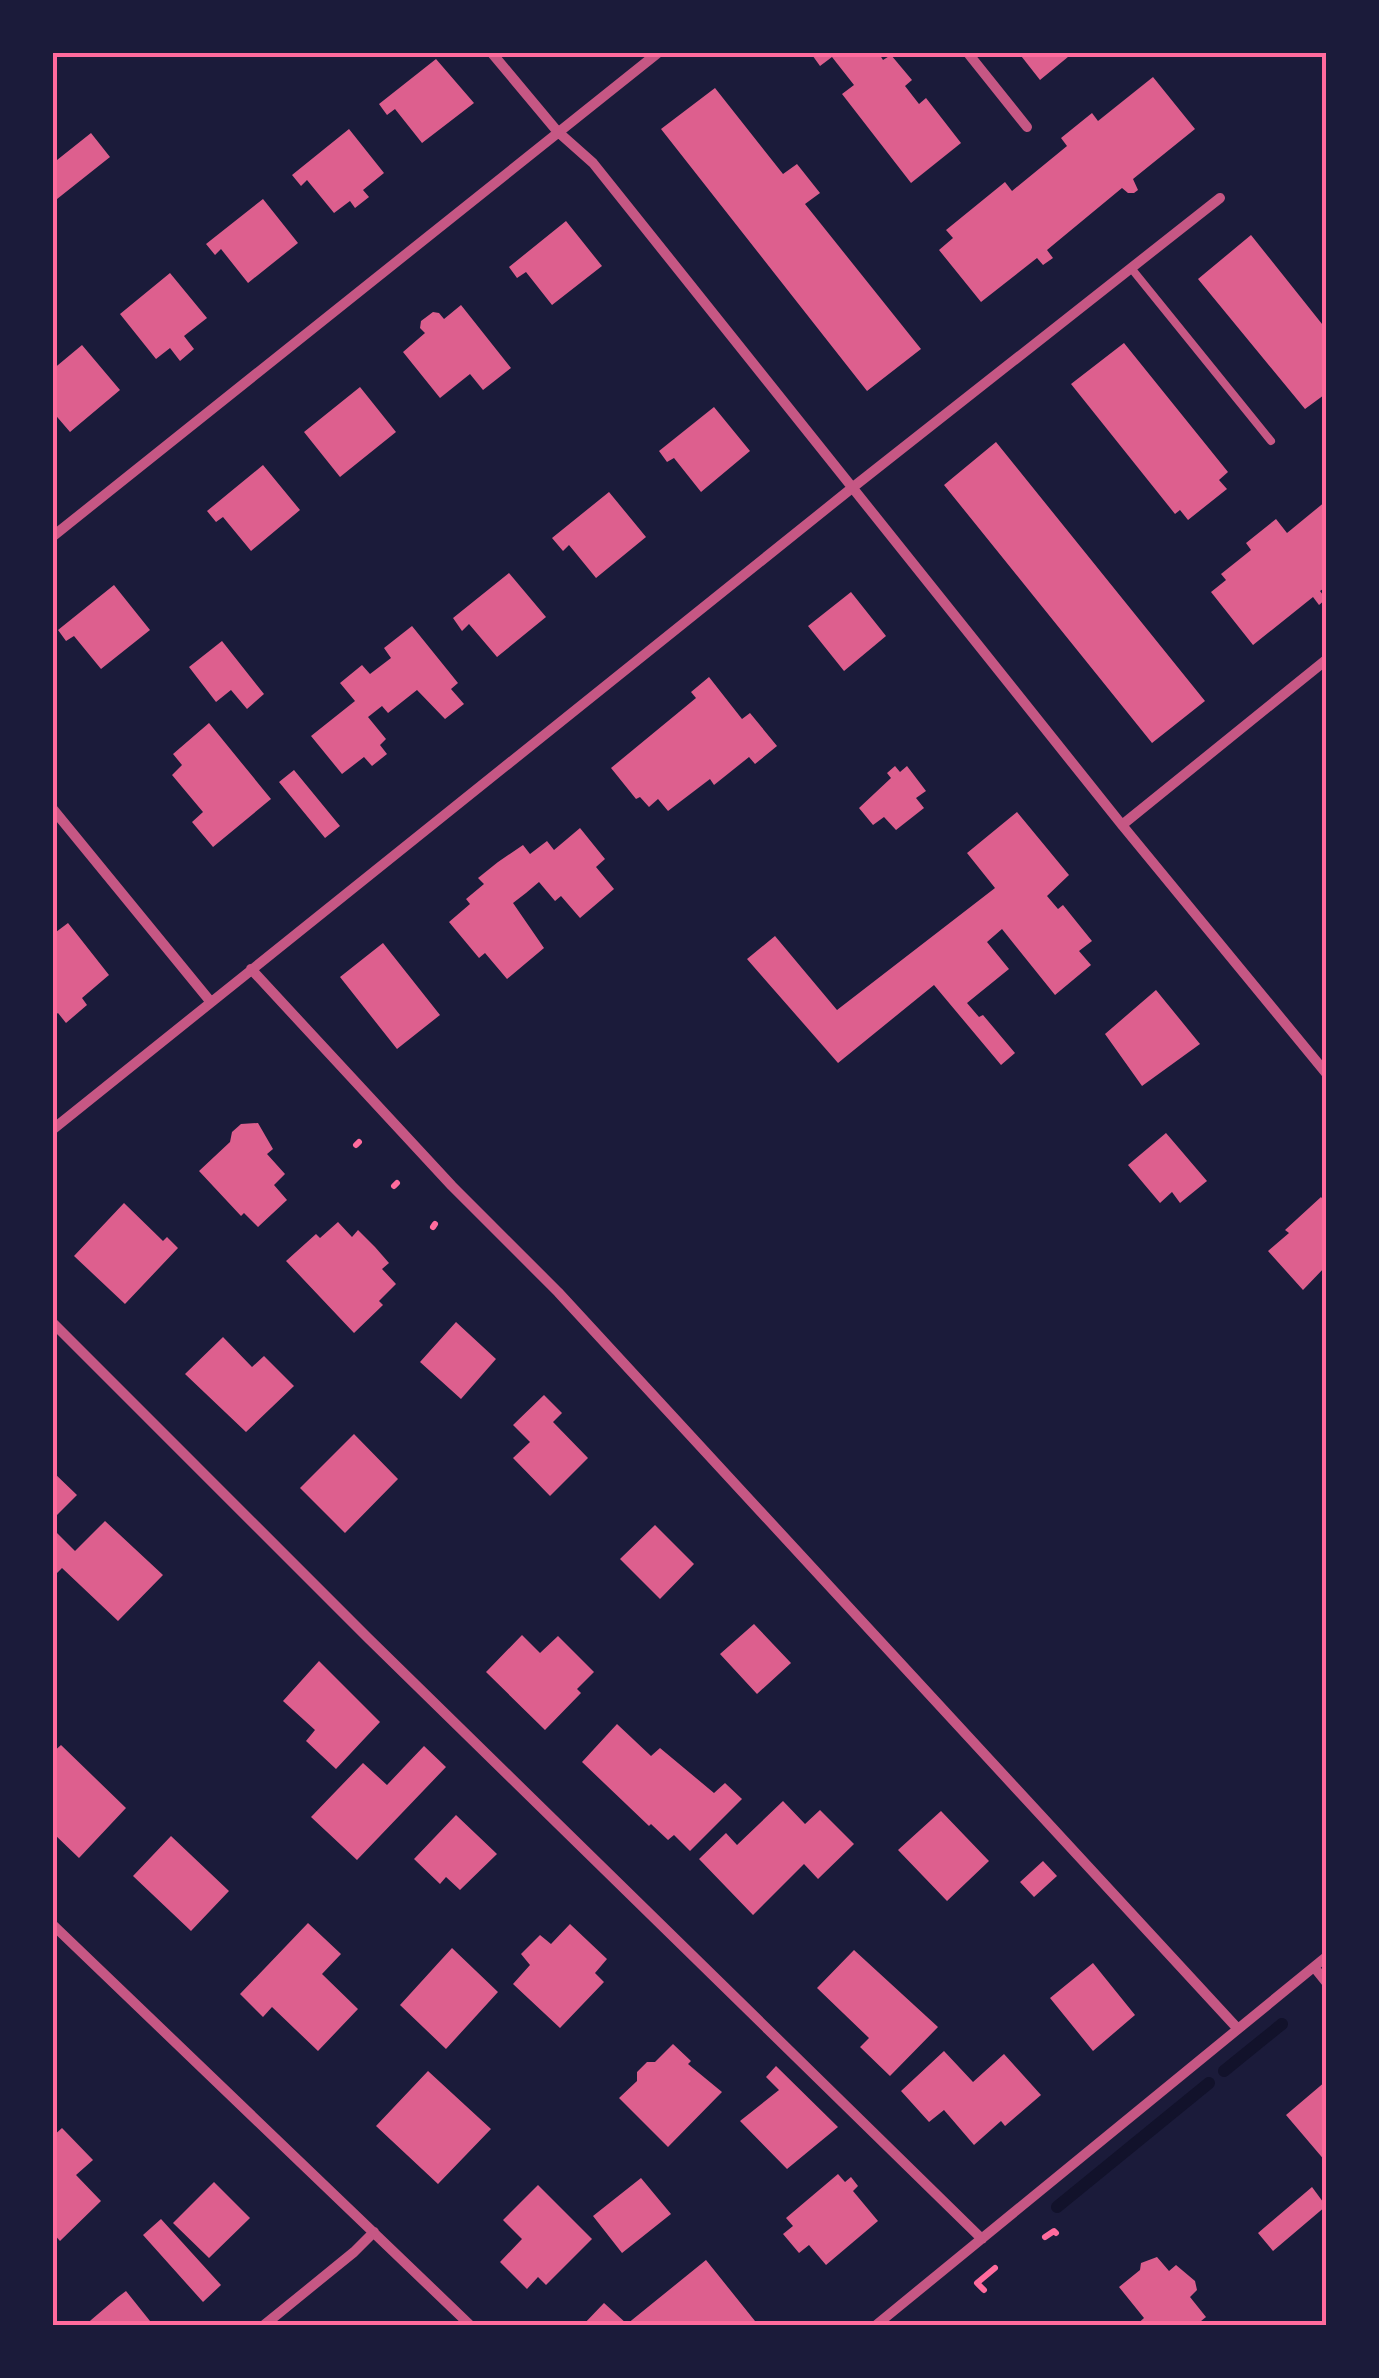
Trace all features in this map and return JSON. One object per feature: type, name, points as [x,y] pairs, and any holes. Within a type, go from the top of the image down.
[{"type":"street","points":[[492,52],[557,131],[593,164],[1122,825],[1326,1073]]},
{"type":"street","points":[[52,536],[659,52]]},
{"type":"street","points":[[967,52],[1027,127]]},
{"type":"street","points":[[52,1130],[1220,198]]},
{"type":"street","points":[[1122,825],[1326,660]]},
{"type":"street","points":[[52,808],[210,1002]]},
{"type":"street","points":[[251,969],[497,1233],[558,1292],[1238,2029]]},
{"type":"street","points":[[52,1322],[368,1638],[982,2239]]},
{"type":"street","points":[[52,1924],[471,2326]]},
{"type":"street","points":[[875,2326],[1326,1957]]},
{"type":"street","points":[[1314,1967],[1326,1982]]},
{"type":"street","points":[[263,2326],[374,2232]]},
{"type":"lane","points":[[1130,268],[1272,440]]},
{"type":"path","points":[[1045,2237],[1054,2230],[1056,2233]]},
{"type":"path","points":[[984,2290],[977,2282],[995,2268]]},
{"type":"building","points":[[810,52],[878,52],[883,60],[891,55],[912,80],[905,86],[919,104],[926,98],[961,143],[911,183],[842,94],[854,85],[832,57],[820,66]]},
{"type":"building","points":[[1018,52],[1074,52],[1040,80]]},
{"type":"building","points":[[436,59],[474,103],[422,143],[395,109],[387,115],[379,104]]},
{"type":"building","points":[[1153,77],[1195,129],[1133,179],[1138,190],[1128,193],[1122,188],[1047,250],[1053,258],[1043,265],[1037,258],[981,302],[939,250],[953,238],[946,230],[1005,182],[1012,191],[1067,146],[1061,138],[1092,113],[1098,121]]},
{"type":"building","points":[[715,88],[783,174],[797,164],[820,193],[805,204],[921,349],[867,391],[661,129]]},
{"type":"building","points":[[349,129],[384,173],[363,190],[369,197],[355,208],[350,201],[334,213],[307,180],[301,186],[292,175]]},
{"type":"building","points":[[91,133],[110,157],[52,203],[52,164]]},
{"type":"building","points":[[263,199],[298,243],[248,283],[221,249],[215,255],[206,244]]},
{"type":"building","points":[[566,221],[602,266],[552,305],[526,272],[517,278],[509,267]]},
{"type":"building","points":[[1251,235],[1326,329],[1326,398],[1324,395],[1305,409],[1198,279]]},
{"type":"building","points":[[170,273],[207,318],[184,336],[194,349],[180,361],[170,348],[156,359],[120,314]]},
{"type":"building","points":[[461,305],[511,368],[483,390],[470,374],[440,398],[403,352],[425,333],[420,328],[421,321],[433,312],[444,319]]},
{"type":"building","points":[[1124,343],[1228,472],[1219,480],[1227,489],[1188,520],[1180,510],[1175,514],[1071,384]]},
{"type":"building","points":[[82,345],[120,390],[70,432],[52,411],[52,370]]},
{"type":"building","points":[[360,387],[396,432],[340,477],[304,432]]},
{"type":"building","points":[[714,407],[750,451],[701,492],[674,458],[667,462],[659,451]]},
{"type":"building","points":[[996,442],[1205,701],[1152,743],[944,485]]},
{"type":"building","points":[[263,465],[300,510],[251,551],[223,517],[216,522],[207,511]]},
{"type":"building","points":[[609,492],[646,537],[596,578],[569,545],[563,551],[552,538]]},
{"type":"building","points":[[1326,501],[1326,587],[1320,591],[1326,599],[1319,605],[1313,597],[1253,645],[1211,592],[1226,580],[1221,574],[1251,550],[1246,543],[1276,519],[1287,533]]},
{"type":"building","points":[[509,573],[546,617],[497,657],[469,624],[462,631],[453,618]]},
{"type":"building","points":[[114,585],[150,630],[101,669],[74,636],[66,641],[58,630]]},
{"type":"building","points":[[851,592],[886,636],[844,671],[808,626]]},
{"type":"building","points":[[412,626],[458,683],[451,689],[464,704],[445,719],[417,690],[388,713],[382,706],[368,717],[386,739],[380,745],[387,754],[372,766],[364,757],[342,774],[311,736],[355,701],[340,683],[362,665],[370,674],[391,658],[384,648]]},
{"type":"building","points":[[222,641],[264,694],[247,709],[231,690],[216,702],[189,667]]},
{"type":"building","points":[[709,677],[742,719],[750,713],[777,746],[755,764],[749,757],[714,785],[710,779],[668,811],[658,799],[649,807],[640,797],[636,799],[611,768],[696,698],[691,692]]},
{"type":"building","points":[[209,723],[271,799],[213,847],[192,822],[203,812],[172,775],[182,765],[173,754]]},
{"type":"building","points":[[895,766],[900,772],[907,766],[926,791],[916,798],[924,808],[896,830],[884,817],[873,825],[859,808],[891,778],[887,773]]},
{"type":"building","points":[[294,770],[340,826],[325,838],[279,782]]},
{"type":"building","points":[[1017,812],[1069,875],[1047,896],[1058,909],[1063,905],[1092,941],[1079,951],[1091,965],[1055,995],[1002,929],[987,942],[1009,969],[967,1003],[979,1017],[983,1015],[1015,1053],[1001,1065],[934,985],[838,1063],[747,959],[775,936],[837,1010],[995,888],[967,853]]},
{"type":"building","points":[[580,828],[605,859],[596,867],[614,889],[580,918],[561,896],[555,901],[539,882],[513,903],[544,948],[507,979],[485,953],[479,958],[449,922],[470,904],[466,899],[484,884],[478,878],[498,862],[523,845],[530,854],[547,841],[554,850]]},
{"type":"building","points":[[68,923],[109,975],[82,998],[87,1005],[66,1023],[58,1013],[52,1017],[52,935]]},
{"type":"building","points":[[383,943],[440,1015],[397,1049],[340,977]]},
{"type":"building","points":[[1156,990],[1200,1044],[1142,1086],[1105,1034]]},
{"type":"building","points":[[258,1123],[273,1149],[267,1154],[285,1174],[274,1185],[287,1200],[258,1227],[244,1213],[241,1216],[199,1171],[230,1142],[232,1132],[241,1124]]},
{"type":"building","points":[[1166,1133],[1207,1181],[1180,1203],[1172,1192],[1160,1203],[1128,1165]]},
{"type":"building","points":[[1321,1197],[1326,1203],[1326,1266],[1303,1290],[1268,1251]]},
{"type":"building","points":[[124,1203],[163,1241],[167,1237],[178,1248],[125,1304],[74,1256]]},
{"type":"building","points":[[338,1222],[352,1237],[358,1230],[375,1247],[389,1263],[382,1269],[396,1284],[379,1301],[383,1305],[354,1333],[286,1261],[316,1234],[320,1238]]},
{"type":"building","points":[[456,1322],[496,1359],[461,1399],[420,1362]]},
{"type":"building","points":[[223,1337],[252,1367],[264,1356],[294,1386],[246,1432],[185,1374]]},
{"type":"building","points":[[544,1395],[562,1413],[553,1422],[588,1458],[550,1496],[513,1458],[530,1442],[513,1425]]},
{"type":"building","points":[[354,1434],[398,1479],[345,1533],[300,1488]]},
{"type":"building","points":[[52,1471],[77,1495],[52,1520]]},
{"type":"building","points":[[105,1521],[163,1575],[118,1621],[62,1568],[52,1578],[52,1528],[75,1551]]},
{"type":"building","points":[[655,1525],[694,1564],[660,1599],[620,1559]]},
{"type":"building","points":[[754,1624],[791,1663],[757,1694],[720,1654]]},
{"type":"building","points":[[522,1635],[540,1653],[558,1636],[594,1672],[577,1689],[581,1693],[545,1730],[486,1672]]},
{"type":"building","points":[[319,1661],[380,1722],[336,1769],[306,1741],[315,1730],[283,1701]]},
{"type":"building","points":[[617,1724],[651,1756],[660,1748],[714,1793],[725,1783],[742,1799],[690,1851],[674,1835],[668,1840],[649,1826],[582,1762]]},
{"type":"building","points":[[61,1745],[126,1808],[79,1858],[53,1833],[56,1830],[52,1826],[52,1753]]},
{"type":"building","points":[[424,1746],[446,1767],[357,1860],[311,1817],[363,1763],[387,1785]]},
{"type":"building","points":[[783,1801],[805,1824],[820,1810],[854,1844],[818,1879],[804,1864],[753,1915],[699,1859],[726,1833],[737,1845]]},
{"type":"building","points":[[941,1811],[989,1861],[947,1901],[898,1850]]},
{"type":"building","points":[[456,1815],[497,1854],[460,1890],[446,1877],[440,1884],[414,1859]]},
{"type":"building","points":[[171,1836],[229,1891],[191,1931],[133,1876]]},
{"type":"building","points":[[1043,1861],[1057,1876],[1034,1897],[1020,1882]]},
{"type":"building","points":[[308,1923],[341,1954],[322,1974],[358,2009],[318,2051],[272,2007],[263,2017],[240,1994]]},
{"type":"building","points":[[570,1924],[607,1959],[595,1973],[604,1982],[560,2028],[513,1984],[530,1965],[521,1954],[540,1935],[551,1944]]},
{"type":"building","points":[[452,1948],[498,1992],[446,2049],[400,2005]]},
{"type":"building","points":[[854,1950],[938,2027],[890,2076],[860,2047],[869,2038],[817,1988]]},
{"type":"building","points":[[1093,1963],[1135,2015],[1093,2051],[1050,1998]]},
{"type":"building","points":[[673,2044],[691,2061],[688,2064],[722,2092],[668,2147],[619,2098],[637,2081],[637,2072],[647,2062],[655,2062]]},
{"type":"building","points":[[944,2051],[973,2082],[1004,2054],[1041,2095],[1005,2126],[1001,2121],[974,2145],[944,2110],[929,2122],[901,2091]]},
{"type":"building","points":[[776,2066],[838,2127],[787,2169],[740,2121],[779,2090],[766,2077]]},
{"type":"building","points":[[428,2071],[491,2129],[438,2184],[376,2126]]},
{"type":"building","points":[[1326,2081],[1326,2162],[1286,2115]]},
{"type":"building","points":[[62,2128],[93,2160],[76,2175],[101,2201],[60,2241],[52,2232],[52,2137]]},
{"type":"building","points":[[838,2174],[845,2182],[851,2177],[858,2186],[853,2191],[878,2221],[826,2265],[809,2245],[799,2253],[783,2234],[793,2226],[786,2218]]},
{"type":"building","points":[[641,2178],[671,2214],[622,2253],[593,2216]]},
{"type":"building","points":[[214,2182],[250,2218],[209,2258],[173,2223]]},
{"type":"building","points":[[538,2185],[592,2239],[546,2285],[538,2277],[527,2289],[500,2262],[522,2239],[503,2220]]},
{"type":"building","points":[[1312,2187],[1326,2206],[1273,2251],[1258,2233]]},
{"type":"building","points":[[161,2219],[221,2285],[203,2302],[143,2235]]},
{"type":"building","points":[[1157,2257],[1169,2271],[1176,2265],[1195,2281],[1197,2290],[1190,2297],[1206,2317],[1195,2326],[1135,2326],[1144,2318],[1119,2287],[1140,2270],[1141,2263]]},
{"type":"building","points":[[706,2260],[755,2321],[750,2326],[582,2326],[604,2303],[627,2324]]},
{"type":"building","points":[[126,2291],[154,2326],[84,2326],[118,2297]]},
{"type":"waterway","points":[[1224,2071],[1282,2024]]},
{"type":"waterway","points":[[1057,2207],[1209,2083]]}]
